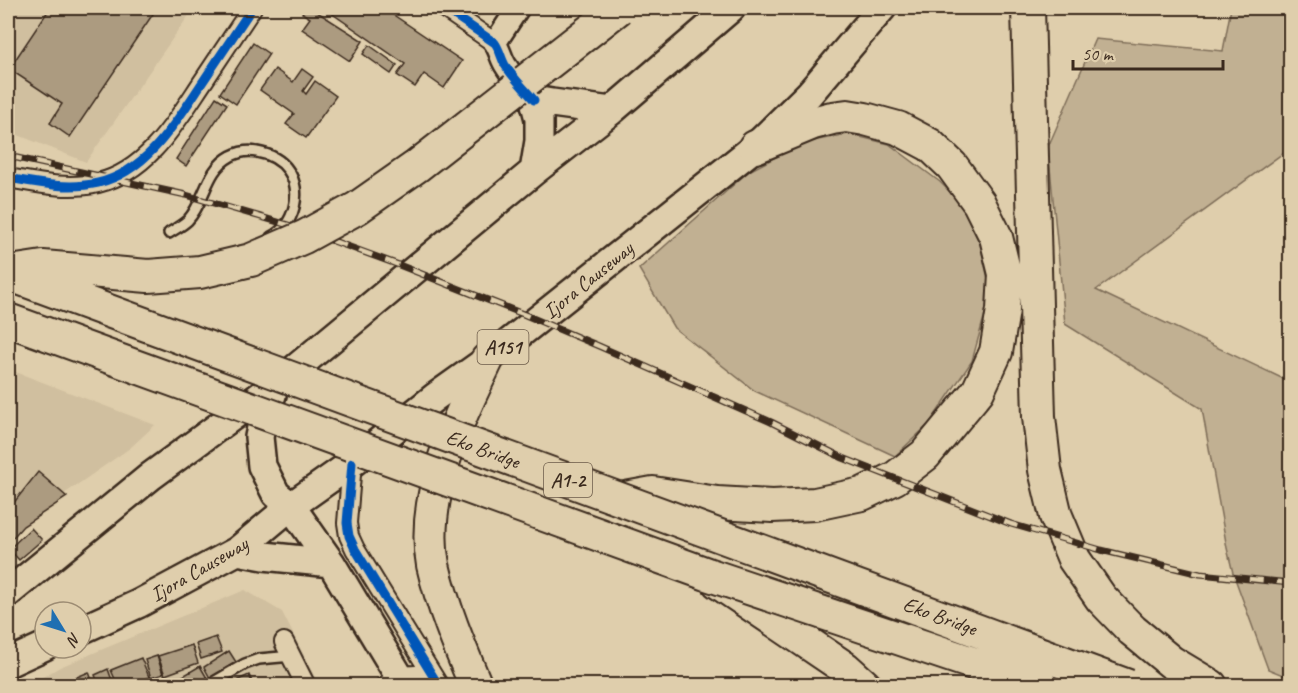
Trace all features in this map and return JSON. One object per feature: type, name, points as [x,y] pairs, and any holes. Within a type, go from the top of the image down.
[{"type":"highway","points":[[8,274],[43,267],[148,276],[200,272],[251,260],[304,237],[357,208],[417,166],[619,8]]},
{"type":"highway","points":[[1028,9],[1039,417],[1045,470],[1056,516],[1074,559],[1101,598],[1132,630],[1163,656],[1211,686]]},
{"type":"highway","points":[[620,499],[653,494],[717,503],[772,506],[816,504],[862,494],[895,478],[925,455],[978,391],[996,352],[1003,310],[1005,274],[996,237],[979,203],[952,166],[930,145],[898,128],[847,116],[813,123],[755,147]]},
{"type":"highway","name":"Eko Bridge","points":[[8,274],[1128,686]]},
{"type":"highway","name":"Eko Bridge","points":[[8,320],[707,574],[1041,686]]},
{"type":"highway","points":[[476,686],[444,602],[433,564],[431,528],[436,484],[460,418],[487,360]]},
{"type":"highway","points":[[707,574],[845,668],[865,686]]},
{"type":"main road","points":[[8,593],[151,476],[278,383],[534,171],[611,111],[731,8]]},
{"type":"main road","name":"Ijora Causeway","points":[[93,625],[138,604],[237,551],[291,506],[352,464],[435,397],[487,360],[755,147],[809,94],[882,8]]},
{"type":"main road","points":[[534,100],[611,111]]},
{"type":"main road","points":[[534,100],[540,119],[534,171]]},
{"type":"main road","points":[[278,383],[264,410],[259,437],[262,466],[276,494],[291,506],[331,563],[397,682]]},
{"type":"main road","points":[[237,551],[331,563]]},
{"type":"main road","points":[[8,663],[33,652]]},
{"type":"street","points":[[8,178],[57,186],[81,186],[118,177],[159,144],[175,124],[252,8]]},
{"type":"street","points":[[444,8],[498,46],[507,69],[534,100]]},
{"type":"street","points":[[495,43],[518,8]]},
{"type":"street","points":[[352,464],[347,523],[349,536],[435,680],[397,682]]},
{"type":"street","points":[[288,649],[306,686]]},
{"type":"lane","points":[[169,234],[188,220],[214,170],[225,159],[239,152],[254,151],[279,161],[288,170],[295,183],[296,198],[293,213],[286,224],[266,240]]},
{"type":"lane","points":[[148,276],[192,262]]},
{"type":"lane","points":[[207,686],[245,664],[288,649]]},
{"type":"shaded area","points":[[8,8],[194,8],[86,162],[8,131]]},
{"type":"shaded area","points":[[1231,8],[1290,8],[1290,148],[1096,290],[1290,382],[1290,678],[1268,669],[1233,573],[1202,409],[1065,324],[1048,147],[1095,39],[1223,51]]},
{"type":"shaded area","points":[[848,134],[889,144],[940,182],[960,202],[980,244],[991,292],[972,361],[929,424],[895,456],[755,391],[674,328],[639,269],[749,171],[803,143]]},
{"type":"shaded area","points":[[8,369],[155,425],[130,448],[28,519],[8,539]]},
{"type":"shaded area","points":[[245,590],[282,612],[319,685],[27,686],[77,660],[93,660],[93,653]]},
{"type":"building","points":[[50,8],[157,8],[70,137],[50,123],[62,104],[9,69]]},
{"type":"building","points":[[305,8],[311,8],[363,41],[350,61],[302,29],[310,18],[302,13]]},
{"type":"building","points":[[324,8],[383,8],[462,61],[444,88],[424,74],[415,87],[397,75],[405,64]]},
{"type":"building","points":[[253,43],[269,54],[236,104],[220,93]]},
{"type":"building","points":[[369,45],[397,65],[391,74],[363,54]]},
{"type":"building","points":[[275,69],[293,82],[302,69],[313,77],[303,91],[306,94],[315,81],[336,96],[306,138],[286,124],[294,114],[260,90]]},
{"type":"building","points":[[216,97],[227,104],[186,166],[176,159]]},
{"type":"building","points":[[38,472],[67,497],[23,526],[8,543],[8,510]]},
{"type":"building","points":[[31,528],[42,540],[19,560],[9,549]]},
{"type":"building","points":[[216,637],[222,652],[201,659],[196,644]]},
{"type":"building","points":[[192,645],[198,663],[165,675],[158,656]]},
{"type":"building","points":[[229,651],[236,662],[210,678],[204,667]]},
{"type":"building","points":[[157,656],[163,674],[151,678],[145,660]]},
{"type":"building","points":[[141,658],[149,677],[128,686],[118,686],[111,670]]},
{"type":"building","points":[[200,666],[207,678],[195,686],[166,686]]},
{"type":"building","points":[[108,669],[114,686],[99,686],[95,675]]},
{"type":"building","points":[[89,672],[94,686],[55,686]]},
{"type":"building","points":[[249,675],[253,684],[238,686],[236,681]]},
{"type":"railway","points":[[8,156],[186,195],[295,227],[399,265],[601,347],[771,422],[843,458],[1011,524],[1101,550],[1200,574],[1290,583]]},
{"type":"cycle path","points":[[8,178],[53,185],[87,185],[116,177],[132,167],[147,156],[172,127],[252,8]]},
{"type":"cycle path","points":[[444,8],[495,43],[508,70],[534,100]]},
{"type":"cycle path","points":[[352,463],[347,523],[349,536],[439,686]]}]
